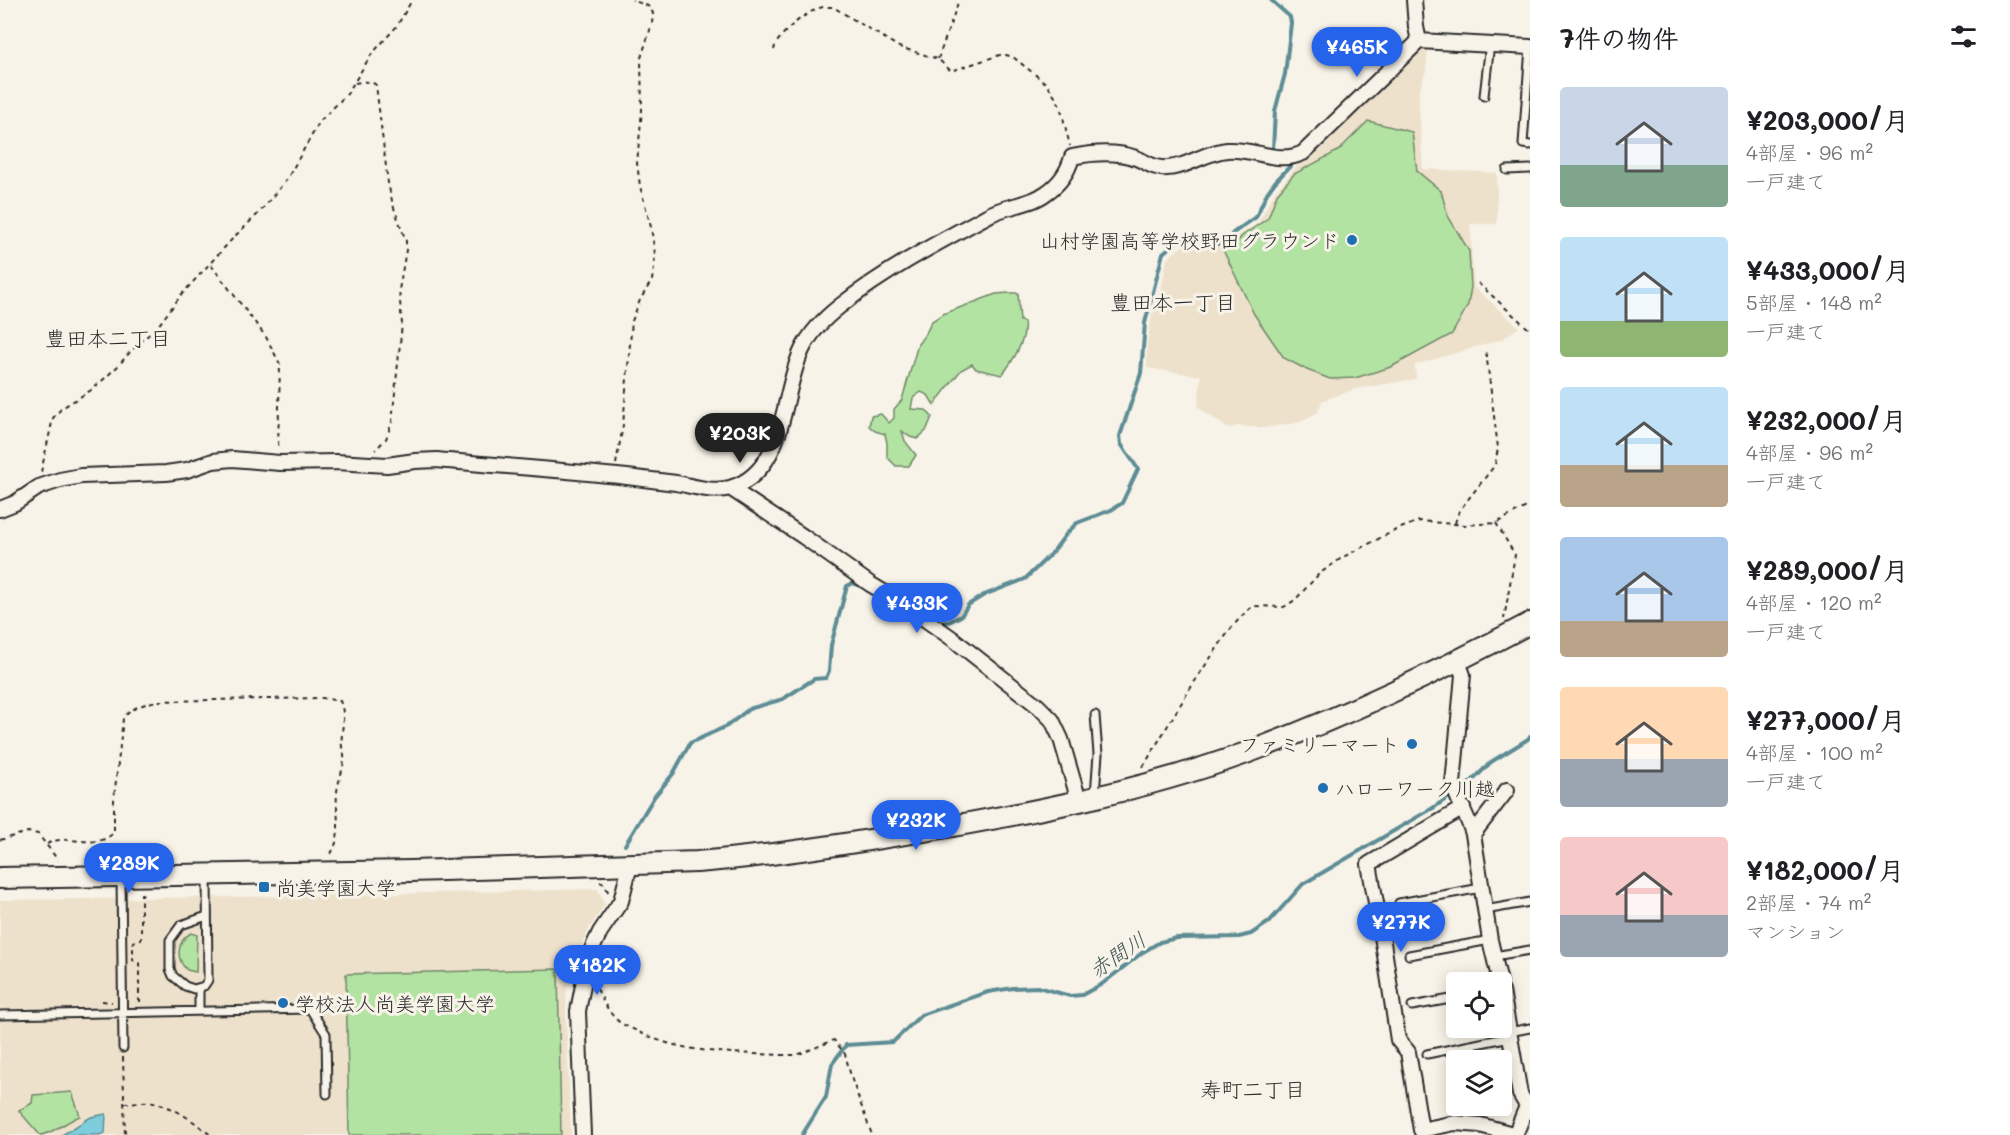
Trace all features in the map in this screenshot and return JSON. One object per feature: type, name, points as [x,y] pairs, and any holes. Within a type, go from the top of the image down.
[{"type":"street","points":[[1414,0],[1419,41]]},
{"type":"street","points":[[0,509],[15,503],[39,487],[81,476],[166,473],[187,470],[213,461],[232,459],[280,463],[336,462],[387,465],[437,460],[614,476],[700,488],[722,490],[730,488],[740,484],[755,472],[766,459],[779,431],[802,350],[812,333],[830,315],[924,249],[998,210],[1044,195],[1065,174],[1072,157],[1096,154],[1129,156],[1148,165],[1163,168],[1182,165],[1224,150],[1253,151],[1281,158],[1293,157],[1303,153],[1419,41],[1530,46]]},
{"type":"street","points":[[730,488],[902,603],[1038,706],[1052,720],[1087,799]]},
{"type":"street","points":[[0,878],[630,865],[709,861],[802,850],[968,824],[1087,799],[1245,753],[1351,711],[1458,661],[1530,623]]},
{"type":"street","points":[[1458,661],[1463,675],[1458,797],[1473,834],[1490,940],[1498,972]]},
{"type":"street","points":[[1473,834],[1507,790]]},
{"type":"street","points":[[1458,797],[1369,864],[1398,1040],[1408,1052],[1421,1130],[1455,1123],[1480,1125],[1516,1135],[1528,1106],[1520,1094],[1510,1038]]},
{"type":"street","points":[[583,1135],[578,1011],[592,948],[621,901],[630,865]]},
{"type":"lane","points":[[1484,96],[1489,52],[1493,44]]},
{"type":"lane","points":[[1530,46],[1523,144],[1530,145]]},
{"type":"lane","points":[[1507,170],[1530,169]]},
{"type":"lane","points":[[1087,799],[1098,754],[1095,715]]},
{"type":"lane","points":[[207,874],[208,980],[199,988],[194,989],[185,986],[173,976],[170,969],[170,940],[181,925],[207,916]]},
{"type":"lane","points":[[121,875],[123,1048]]},
{"type":"lane","points":[[1398,903],[1481,888]]},
{"type":"lane","points":[[1485,910],[1530,902]]},
{"type":"lane","points":[[1409,955],[1490,940]]},
{"type":"lane","points":[[1494,956],[1530,950]]},
{"type":"lane","points":[[199,988],[199,1011]]},
{"type":"lane","points":[[1412,1006],[1446,1000]]},
{"type":"lane","points":[[0,1015],[310,1009],[326,1034],[327,1094]]},
{"type":"lane","points":[[1512,1033],[1530,1028]]},
{"type":"lane","points":[[1426,1054],[1492,1038]]},
{"type":"path","points":[[39,487],[53,418],[62,408],[93,389],[117,367],[158,326],[182,294],[259,213],[287,179],[320,121],[355,83],[371,55],[397,26],[412,0]]},
{"type":"path","points":[[614,476],[622,425],[632,321],[640,300],[652,280],[655,254],[637,163],[642,110],[641,58],[652,24],[653,12],[648,6],[632,0]]},
{"type":"path","points":[[938,59],[958,0]]},
{"type":"path","points":[[774,50],[775,42],[810,12],[823,7],[833,7],[898,47],[938,59],[951,71],[1004,54],[1013,57],[1047,84],[1060,105],[1072,157]]},
{"type":"path","points":[[355,83],[365,81],[376,85],[388,183],[406,241],[399,290],[402,324],[392,422],[386,439],[373,452],[366,464]]},
{"type":"path","points":[[211,265],[266,337],[280,364],[278,457]]},
{"type":"path","points":[[1478,284],[1530,330]]},
{"type":"path","points":[[1455,523],[1459,511],[1497,462],[1498,448],[1486,352]]},
{"type":"path","points":[[1136,786],[1140,772],[1184,697],[1238,618],[1253,606],[1284,607],[1295,600],[1319,574],[1343,557],[1419,521],[1466,525],[1496,523],[1530,505]]},
{"type":"path","points":[[1496,523],[1515,555],[1500,639]]},
{"type":"path","points":[[46,844],[63,840],[98,841],[114,832],[114,798],[123,719],[125,715],[139,706],[157,701],[331,698],[340,701],[343,708],[342,746],[345,755],[337,793],[339,825],[334,849],[328,860],[327,872]]},
{"type":"path","points":[[0,840],[28,832],[38,834],[70,876]]},
{"type":"path","points":[[596,881],[603,883],[610,895]]},
{"type":"path","points":[[144,889],[144,895],[141,894],[141,940],[133,942],[133,960],[139,963],[139,1001],[144,1002]]},
{"type":"path","points":[[586,970],[609,1011],[618,1022],[670,1044],[691,1049],[782,1056],[797,1055],[834,1040],[845,1054],[872,1135]]},
{"type":"path","points":[[102,1001],[112,1002]]},
{"type":"path","points":[[123,1048],[125,1135]]},
{"type":"path","points":[[124,1103],[154,1102],[201,1126],[210,1135]]},
{"type":"shaded area","name":"山村学園高等学校野田グラウンド","points":[[1421,47],[1428,47],[1426,71],[1419,91],[1423,169],[1497,173],[1497,224],[1470,224],[1474,287],[1519,327],[1503,339],[1415,365],[1416,379],[1355,389],[1322,401],[1318,412],[1301,422],[1264,428],[1239,426],[1227,428],[1198,407],[1201,376],[1147,368],[1147,344],[1152,315],[1167,259],[1187,242],[1218,247],[1228,245],[1235,237],[1258,223],[1275,192],[1297,166],[1352,116]]},
{"type":"shaded area","name":"学校法人尚美学園大学","points":[[598,889],[605,905],[590,927],[578,953],[570,972],[567,989],[571,1135],[0,1135],[0,900]]},
{"type":"green space","points":[[1368,121],[1412,132],[1417,171],[1441,191],[1448,216],[1469,251],[1471,287],[1468,305],[1452,334],[1391,367],[1355,378],[1330,379],[1284,358],[1254,314],[1223,250],[1234,246],[1242,236],[1268,218],[1277,194],[1294,174],[1338,151]]},
{"type":"green space","points":[[1018,293],[1020,321],[1024,322],[1024,329],[1021,343],[1010,364],[1002,375],[976,369],[972,364],[961,370],[934,405],[928,395],[921,392],[913,398],[911,409],[926,410],[932,417],[926,431],[917,439],[902,431],[905,441],[916,455],[909,466],[896,466],[887,457],[885,434],[869,426],[871,416],[881,414],[889,423],[894,418],[894,409],[902,400],[918,344],[932,321],[943,314],[996,294]]},
{"type":"green space","points":[[191,933],[197,935],[196,972],[187,970],[179,956],[180,945]]},
{"type":"green space","points":[[558,969],[561,1135],[349,1135],[346,974]]},
{"type":"green space","points":[[72,1092],[80,1116],[44,1134],[40,1135],[19,1111],[32,1103],[33,1095]]},
{"type":"water","points":[[106,1114],[105,1133],[62,1135],[91,1117]]},
{"type":"waterway","points":[[1271,0],[1290,17],[1291,23],[1285,74],[1275,111],[1273,149],[1280,151]]},
{"type":"waterway","points":[[939,622],[949,622],[961,616],[968,605],[984,595],[1025,579],[1052,553],[1077,523],[1111,510],[1122,503],[1138,469],[1121,444],[1120,436],[1141,373],[1145,323],[1163,253],[1180,239],[1188,238],[1218,244],[1227,241],[1233,233],[1256,217],[1267,193],[1295,161]]},
{"type":"waterway","points":[[625,845],[654,797],[673,774],[690,743],[727,726],[749,709],[783,699],[814,679],[826,678],[829,671],[831,645],[847,586],[853,583],[864,588]]},
{"type":"waterway","name":"赤間川","points":[[1459,790],[1471,782],[1491,762],[1530,736]]},
{"type":"waterway","name":"赤間川","points":[[802,1135],[826,1097],[832,1064],[846,1045],[893,1042],[921,1015],[988,992],[1038,987],[1070,996],[1082,995],[1102,984],[1143,952],[1160,942],[1177,938],[1239,937],[1251,934],[1269,922],[1303,884],[1453,794]]},
{"type":"place","name":"山村学園高等学校野田グラウンド","points":[[1352,240]]},
{"type":"place","name":"ファミリーマート","points":[[1412,744]]},
{"type":"place","name":"ハローワーク川越","points":[[1323,788]]},
{"type":"place","name":"尚美学園大学","points":[[264,887]]},
{"type":"place","name":"学校法人尚美学園大学","points":[[283,1003]]},
{"type":"district","name":"豊田本一丁目","points":[[1173,301]]},
{"type":"district","name":"豊田本二丁目","points":[[108,337]]},
{"type":"district","name":"寿町二丁目","points":[[1253,1088]]}]
